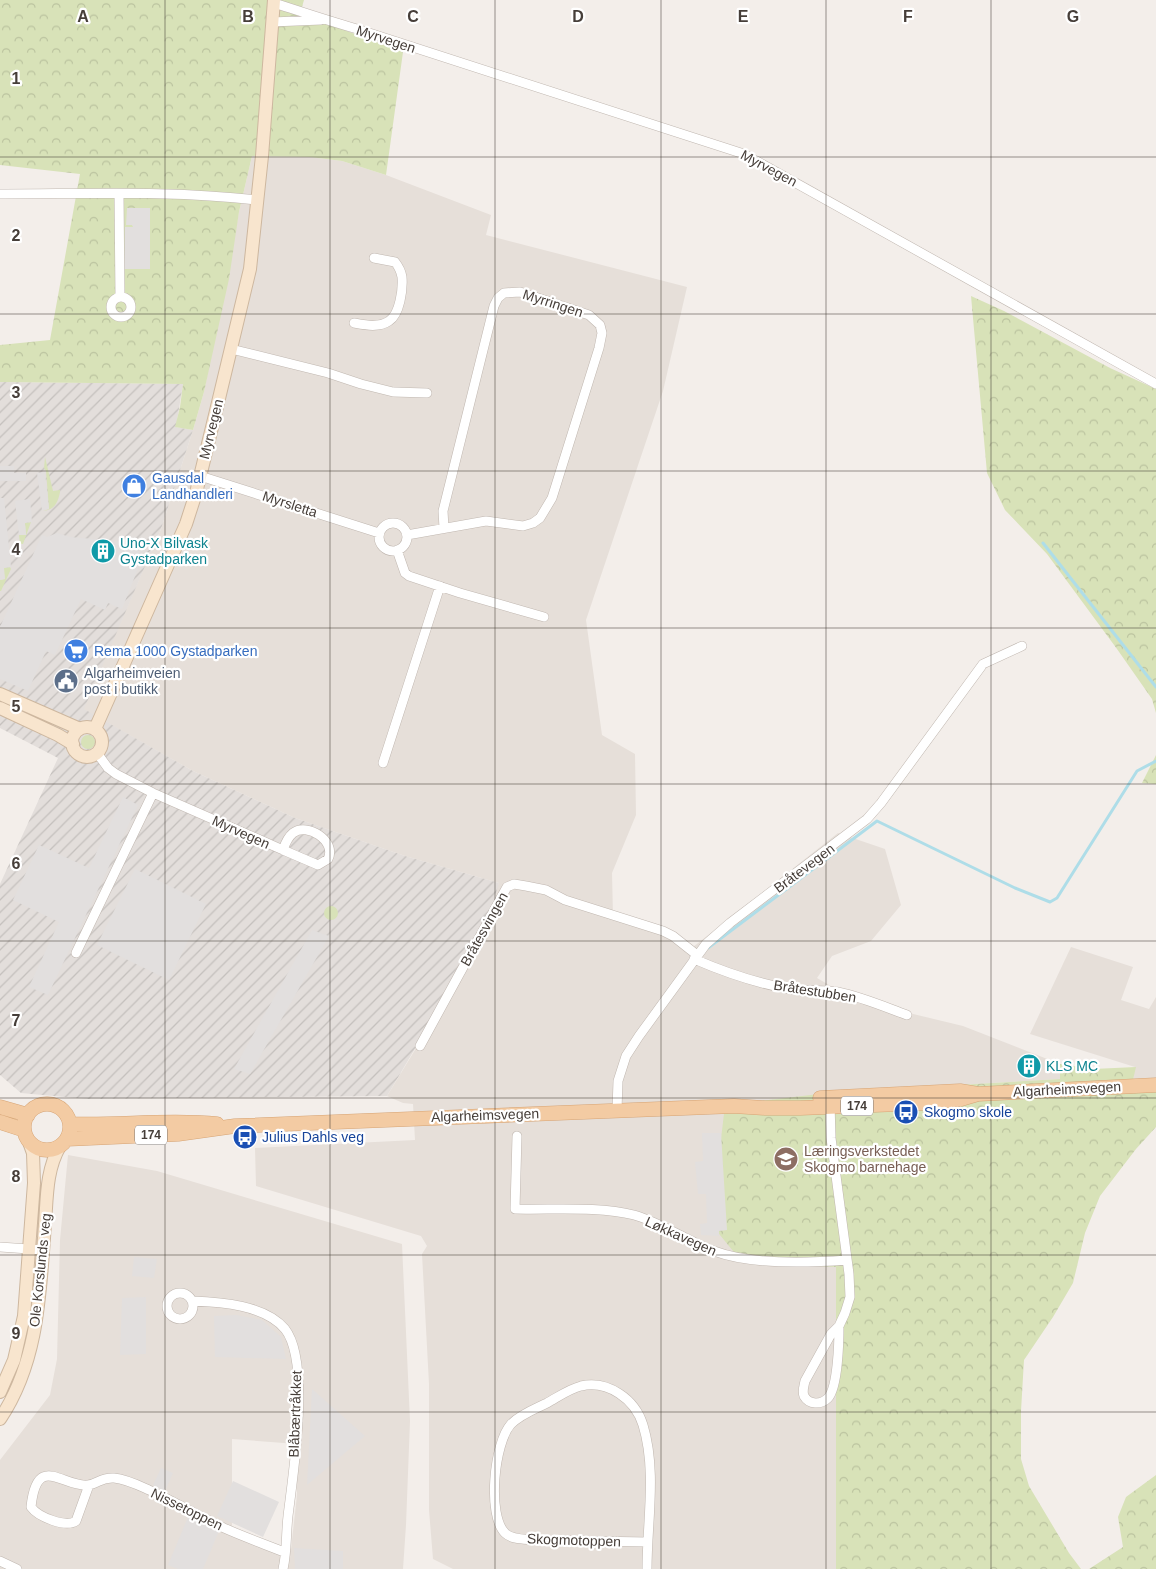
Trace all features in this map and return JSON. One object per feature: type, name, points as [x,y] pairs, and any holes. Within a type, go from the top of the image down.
[{"type":"main road","name":"Algarheimsvegen","points":[[64,1143],[178,1134],[235,1126],[734,1106],[765,1108],[830,1102],[924,1103],[962,1099],[978,1094],[1156,1085]]},
{"type":"main road","points":[[27,1136],[26,1119],[28,1115],[39,1106],[54,1105],[66,1114],[70,1124],[64,1143]]},
{"type":"main road","points":[[0,1107],[28,1115]]},
{"type":"main road","name":"174","points":[[0,1122],[27,1136],[36,1148],[45,1150],[64,1143]]},
{"type":"main road","name":"Algarheimsvegen","points":[[70,1124],[198,1122],[235,1126]]},
{"type":"street","name":"Myrvegen","points":[[95,729],[186,524],[200,476],[250,269],[274,2],[312,14],[321,20]]},
{"type":"street","name":"Myrvegen","points":[[272,22],[321,20],[357,29],[744,154],[1156,384]]},
{"type":"street","points":[[0,194],[204,195],[257,200]]},
{"type":"street","points":[[119,194],[120,297]]},
{"type":"street","points":[[354,324],[385,323],[393,317],[399,304],[402,285],[400,269],[396,262],[374,258]]},
{"type":"street","name":"Myrringen","points":[[407,535],[486,522],[523,526],[540,518],[552,498],[599,348],[602,333],[600,325],[589,315],[520,292],[504,293],[498,298],[494,306],[443,511],[444,528]]},
{"type":"street","points":[[231,349],[328,373],[393,392],[427,393]]},
{"type":"street","name":"Myrsletta","points":[[200,476],[379,533]]},
{"type":"street","points":[[394,523],[402,527],[407,535],[404,546],[397,550],[389,550],[379,540],[379,533],[385,525],[394,523]]},
{"type":"street","points":[[397,550],[405,573],[440,586],[544,617]]},
{"type":"street","points":[[383,763],[440,586]]},
{"type":"street","name":"Bråtevegen","points":[[617,1110],[618,1081],[626,1056],[695,957],[715,935],[866,819],[881,803],[983,664],[1022,646]]},
{"type":"street","points":[[0,694],[80,729],[95,729],[102,740],[98,753],[89,757],[80,755],[74,749],[74,736],[80,729]]},
{"type":"street","points":[[0,708],[73,744]]},
{"type":"street","name":"Myrvegen","points":[[98,753],[108,768],[116,774],[153,793],[282,850],[318,865],[328,859],[330,848],[327,841],[322,837],[309,831],[301,830],[294,832],[288,838],[282,850]]},
{"type":"street","points":[[76,953],[153,793]]},
{"type":"street","name":"Bråtesvingen","points":[[420,1046],[507,887],[514,884],[546,890],[565,900],[658,929],[673,936],[695,957]]},
{"type":"street","name":"Bråtestubben","points":[[695,957],[730,973],[788,989],[830,991],[854,996],[908,1015]]},
{"type":"street","points":[[830,1102],[831,1138],[850,1297],[839,1326],[839,1356],[831,1392],[823,1402],[816,1404],[808,1401],[804,1396],[803,1388],[805,1381],[831,1334],[839,1326]]},
{"type":"street","name":"Ole Korslunds veg","points":[[0,1392],[14,1360],[24,1316],[34,1166],[33,1153],[27,1136]]},
{"type":"street","name":"Løkkavegen","points":[[517,1136],[515,1209],[598,1210],[624,1213],[649,1221],[714,1251],[747,1260],[847,1260]]},
{"type":"street","name":"Ole Korslunds veg","points":[[0,1419],[17,1389],[30,1349],[36,1319],[51,1166],[64,1143]]},
{"type":"street","points":[[0,1247],[43,1250]]},
{"type":"street","name":"Blåbærtråkket","points":[[192,1301],[217,1302],[241,1306],[266,1315],[284,1329],[293,1345],[297,1365],[298,1414],[283,1569]]},
{"type":"street","name":"Skogmotoppen","points":[[647,1542],[516,1539],[506,1534],[499,1525],[495,1510],[495,1482],[498,1456],[503,1439],[510,1426],[521,1416],[582,1386],[596,1385],[607,1388],[618,1392],[627,1400],[643,1423],[648,1448],[650,1484],[647,1542],[648,1569]]},
{"type":"street","name":"Nissetoppen","points":[[89,1485],[76,1521],[71,1524],[65,1524],[35,1512],[31,1507],[38,1482],[45,1476],[55,1476],[74,1483],[89,1485],[103,1478],[115,1478],[134,1483],[224,1528],[284,1552]]},
{"type":"street","points":[[5,1565],[17,1569]]},
{"type":"shaded area","points":[[252,156],[310,157],[342,161],[386,175],[491,215],[486,235],[687,287],[663,391],[586,620],[602,735],[635,754],[636,815],[612,873],[613,916],[693,947],[838,833],[885,849],[901,905],[871,941],[832,956],[817,978],[855,1000],[963,1026],[1060,1064],[1061,1079],[836,1092],[742,1262],[836,1266],[836,1569],[453,1569],[433,1559],[429,1510],[429,1384],[422,1254],[427,1246],[421,1236],[256,1186],[255,1148],[415,1140],[413,1104],[403,1103],[387,1096],[421,1040],[499,883],[405,856],[295,818],[193,771],[83,709],[161,529],[193,430],[204,392],[239,212]]},
{"type":"shaded area","points":[[127,208],[150,208],[150,269],[124,269],[125,227],[133,227],[132,225],[126,225]]},
{"type":"shaded area","points":[[0,382],[183,384],[176,427],[193,430],[161,529],[84,709],[193,771],[295,818],[405,856],[499,883],[484,932],[387,1096],[86,1099],[21,1093],[0,1075],[0,884],[58,758],[0,728]]},
{"type":"shaded area","points":[[0,466],[14,466],[14,473],[26,473],[26,481],[0,481]]},
{"type":"shaded area","points":[[45,472],[49,509],[42,510],[37,473]]},
{"type":"shaded area","points":[[0,498],[4,498],[11,567],[4,568],[5,579],[0,580]]},
{"type":"shaded area","points":[[30,499],[32,522],[25,523],[26,535],[19,535],[15,501]]},
{"type":"shaded area","points":[[57,533],[70,537],[130,542],[142,556],[122,609],[108,603],[105,610],[81,599],[55,655],[46,651],[28,691],[0,679],[0,627],[42,535],[47,537]]},
{"type":"shaded area","points":[[123,797],[138,805],[48,995],[29,987],[59,922],[13,900],[39,845],[89,868]]},
{"type":"shaded area","points":[[135,869],[206,904],[169,980],[97,945]]},
{"type":"shaded area","points":[[312,930],[329,936],[250,1074],[234,1069]]},
{"type":"shaded area","points":[[1071,947],[1133,967],[1121,1000],[1149,1009],[1156,997],[1156,1083],[1132,1084],[1135,1067],[1030,1034]]},
{"type":"shaded area","points":[[702,1133],[721,1133],[727,1230],[719,1231],[719,1236],[701,1235],[700,1224],[707,1223],[706,1194],[698,1194],[695,1162],[703,1161]]},
{"type":"shaded area","points":[[68,1155],[157,1171],[402,1244],[410,1421],[403,1569],[0,1569],[0,1460],[50,1395],[57,1359],[60,1240]],"holes":[[[232,1439],[297,1444],[297,1495],[291,1549],[266,1547],[232,1532]]]},
{"type":"shaded area","points":[[134,1257],[157,1259],[154,1278],[132,1276]]},
{"type":"shaded area","points":[[146,1297],[146,1354],[120,1355],[122,1298]]},
{"type":"shaded area","points":[[236,1315],[262,1320],[281,1337],[286,1359],[215,1357],[214,1316]]},
{"type":"shaded area","points":[[312,1389],[365,1436],[307,1485]]},
{"type":"shaded area","points":[[161,1468],[173,1473],[165,1491],[153,1485]]},
{"type":"shaded area","points":[[233,1481],[279,1502],[263,1537],[217,1516]]},
{"type":"shaded area","points":[[188,1517],[219,1531],[203,1569],[178,1569],[168,1565]]},
{"type":"shaded area","points":[[294,1548],[343,1551],[343,1569],[295,1569]]},
{"type":"green space","points":[[0,0],[304,0],[302,7],[347,31],[403,52],[386,175],[342,161],[310,157],[252,156],[239,212],[229,279],[204,392],[193,430],[175,427],[183,384],[0,382],[0,345],[50,340],[80,174],[0,165]]},
{"type":"green space","points":[[971,296],[1004,311],[1110,368],[1156,389],[1156,713],[1152,699],[1047,554],[1005,510],[987,473]]},
{"type":"green space","points":[[45,457],[53,491],[60,490],[60,492],[55,505],[50,509],[43,511],[49,509],[46,471],[44,468]]},
{"type":"green space","points":[[31,522],[23,544],[20,544],[19,535],[26,535],[25,523]]},
{"type":"green space","points":[[10,567],[11,569],[0,591],[0,580],[5,579],[3,568]]},
{"type":"green space","points":[[85,735],[91,735],[95,742],[91,749],[85,749],[81,745],[81,739]]},
{"type":"green space","points":[[1156,755],[1156,784],[1142,783]]},
{"type":"green space","points":[[328,906],[334,906],[338,913],[334,920],[328,920],[324,916],[324,910]]},
{"type":"green space","points":[[1060,1064],[1093,1069],[1136,1067],[1132,1084],[1156,1083],[1156,1127],[1136,1149],[1100,1196],[1085,1233],[1073,1283],[1024,1360],[1021,1459],[1029,1486],[1069,1553],[1081,1569],[836,1569],[836,1267],[742,1262],[711,1224],[725,1105],[836,1092],[1060,1079]]},
{"type":"green space","points":[[1156,1475],[1156,1569],[1089,1569],[1123,1547],[1118,1517],[1126,1497]]},
{"type":"waterway","points":[[1043,543],[1156,687]]},
{"type":"waterway","points":[[708,948],[877,821],[1015,888],[1050,902],[1057,898],[1137,771],[1156,761]]},
{"type":"place","name":"Gausdal Landhandleri","points":[[134,486]]},
{"type":"place","name":"Uno-X Bilvask Gystadparken","points":[[103,551]]},
{"type":"place","name":"Rema 1000 Gystadparken","points":[[76,651]]},
{"type":"place","name":"Algarheimveien post i butikk","points":[[66,681]]},
{"type":"place","name":"KLS MC","points":[[1029,1066]]},
{"type":"place","name":"Skogmo skole","points":[[906,1112]]},
{"type":"place","name":"Julius Dahls veg","points":[[245,1137]]},
{"type":"place","name":"Læringsverkstedet Skogmo barnehage","points":[[786,1159]]}]
